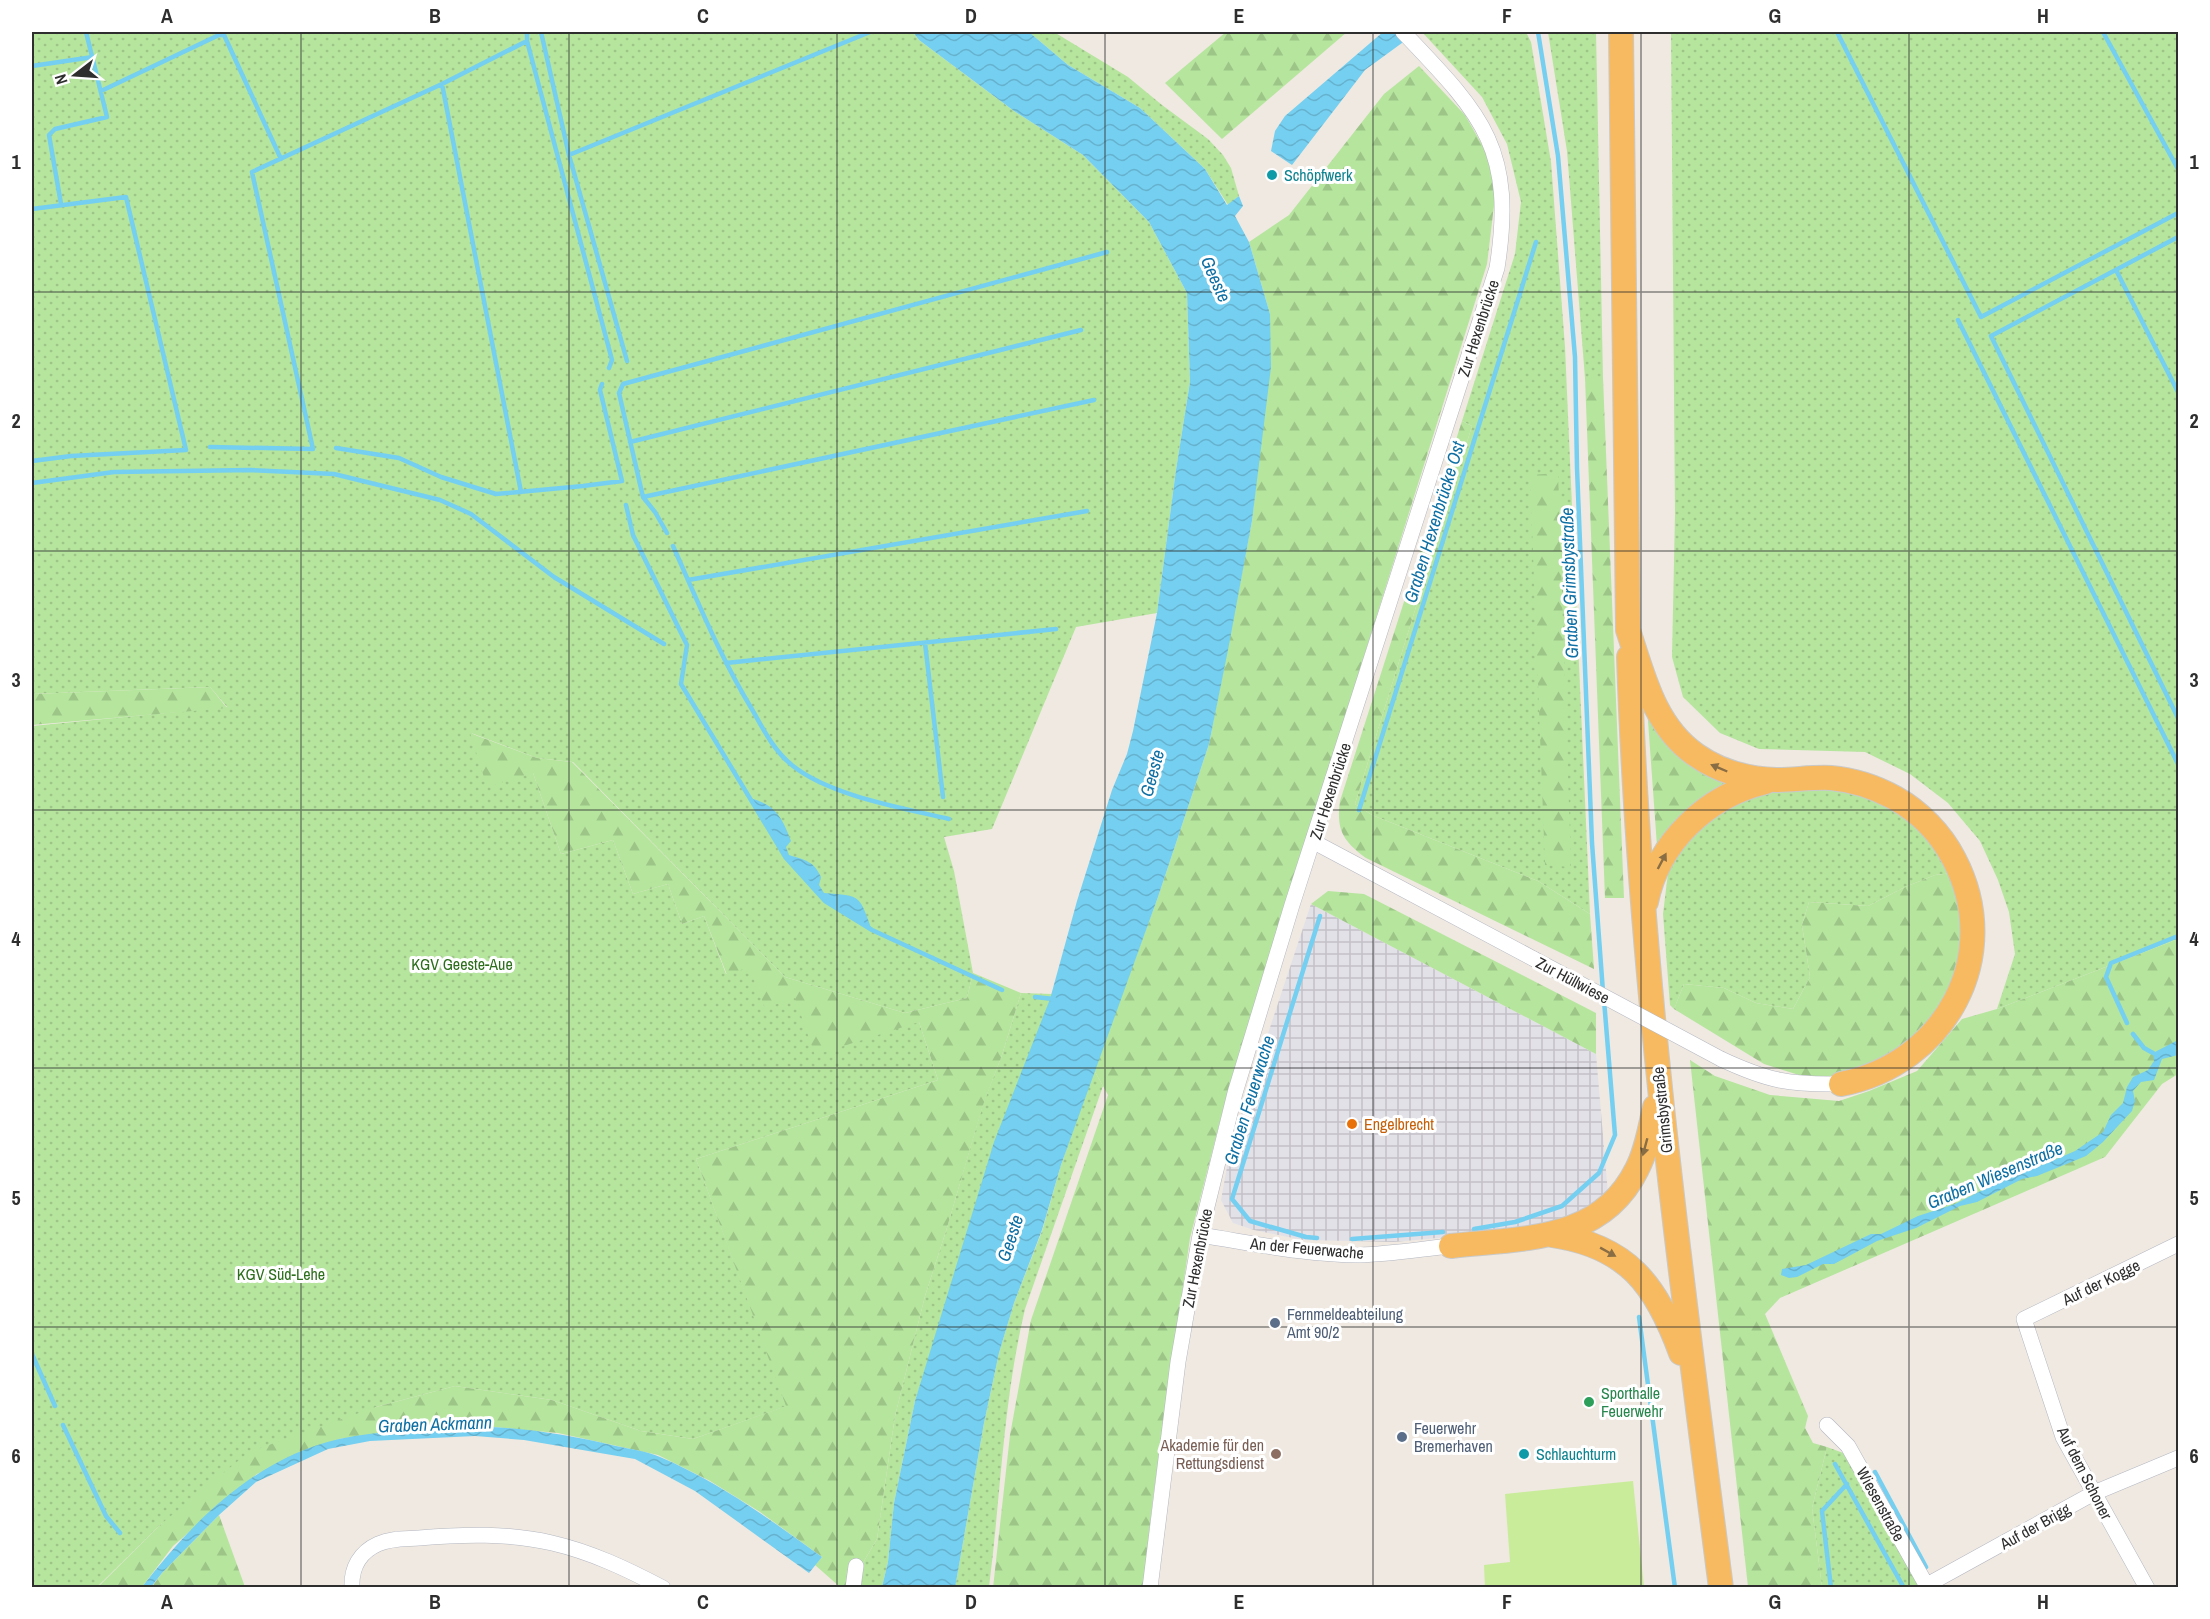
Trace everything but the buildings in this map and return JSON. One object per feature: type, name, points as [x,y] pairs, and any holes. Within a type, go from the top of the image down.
[{"type":"highway","name":"Grimsbystraße","points":[[1621,32],[1628,630],[1635,813],[1659,1090],[1721,1587]]},
{"type":"highway","points":[[1628,630],[1653,702],[1663,722],[1694,754],[1712,766],[1733,774],[1754,778],[1776,780],[1828,778],[1846,780],[1873,788],[1898,800],[1926,822],[1939,836],[1958,867],[1970,901],[1972,938],[1966,974],[1943,1023],[1931,1037],[1903,1061],[1863,1079],[1841,1084]]},
{"type":"highway","points":[[1644,916],[1655,872],[1666,852],[1687,826],[1713,804],[1733,793],[1776,780]]},
{"type":"highway","points":[[1451,1246],[1552,1235],[1570,1229],[1603,1212],[1628,1185],[1644,1152],[1659,1090]]},
{"type":"highway","points":[[1552,1235],[1589,1243],[1622,1261],[1637,1273],[1649,1287],[1670,1321],[1695,1388]]},
{"type":"street","name":"Zur Hexenbrücke","points":[[1150,1587],[1178,1362],[1200,1235],[1235,1093],[1292,905],[1497,268],[1503,232],[1503,196],[1498,164],[1489,136],[1465,99],[1403,32]]},
{"type":"street","name":"Zur Hüllwiese","points":[[1314,842],[1721,1059],[1763,1077],[1785,1083],[1841,1084]]},
{"type":"street","name":"An der Feuerwache","points":[[1200,1235],[1295,1250],[1339,1254],[1384,1253],[1451,1246]]},
{"type":"street","name":"Auf der Kogge","points":[[2024,1319],[2178,1244]]},
{"type":"street","name":"Auf dem Schoner","points":[[2024,1319],[2064,1437],[2147,1587]]},
{"type":"street","name":"Wiesenstraße","points":[[1827,1425],[1848,1446],[1927,1586]]},
{"type":"street","name":"Auf der Brigg","points":[[1927,1586],[2094,1493],[2178,1458]]},
{"type":"street","points":[[351,1582],[359,1557],[377,1544],[391,1540],[468,1534],[518,1537],[553,1543],[618,1564],[663,1587]]},
{"type":"street","points":[[853,1587],[856,1566]]},
{"type":"shaded area","points":[[1311,904],[1596,1054],[1608,1194],[1573,1220],[1525,1230],[1394,1242],[1303,1240],[1254,1230],[1233,1223],[1221,1200],[1231,1145]]},
{"type":"green space","points":[[32,32],[913,32],[919,40],[1014,111],[1083,155],[1149,222],[1187,293],[1190,382],[1157,613],[1076,627],[992,829],[944,837],[954,871],[973,973],[967,998],[905,1013],[785,977],[573,762],[537,758],[471,733],[533,773],[561,854],[613,840],[633,894],[668,884],[682,924],[704,916],[726,974],[749,966],[795,997],[919,1022],[938,1080],[696,1159],[787,1406],[693,1439],[641,1431],[552,1400],[455,1386],[376,1407],[161,1524],[97,1587],[32,1587],[32,726],[227,707],[210,687],[32,694]]},
{"type":"green space","points":[[1029,32],[1054,32],[1128,77],[1208,139],[1223,155],[1231,168],[1239,196],[1228,205],[1205,169],[1140,108],[1068,65]]},
{"type":"green space","points":[[1226,32],[1347,32],[1222,139],[1165,83]]},
{"type":"green space","points":[[1422,32],[1526,32],[1531,42],[1551,162],[1565,347],[1590,914],[1538,881],[1372,815],[1355,804],[1472,426],[1462,421],[1515,254],[1521,202],[1507,144],[1482,97]]},
{"type":"green space","points":[[1548,32],[1596,32],[1603,378],[1585,378],[1567,151]]},
{"type":"green space","points":[[1671,32],[2178,32],[2178,939],[1997,1009],[2015,954],[2009,912],[1998,880],[1980,841],[1948,803],[1910,774],[1865,752],[1759,749],[1720,733],[1683,697],[1672,657],[1675,514]]},
{"type":"green space","points":[[1419,66],[1465,115],[1485,150],[1496,189],[1487,264],[1228,1090],[1190,1238],[1153,1498],[1143,1587],[993,1588],[1010,1435],[1031,1320],[1108,1095],[1094,1070],[1158,897],[1209,744],[1252,521],[1270,314],[1249,242],[1289,215],[1384,94]]},
{"type":"green space","points":[[1585,378],[1603,378],[1624,898],[1605,898]]},
{"type":"green space","points":[[1462,421],[1472,426],[1355,804],[1372,815],[1538,881],[1590,914],[1594,969],[1366,858],[1352,846],[1340,827],[1340,801]]},
{"type":"green space","points":[[1558,473],[1571,867],[1545,865],[1530,475]]},
{"type":"green space","points":[[210,687],[227,708],[32,725],[32,694]]},
{"type":"green space","points":[[1647,707],[1741,782],[1658,860]]},
{"type":"green space","points":[[470,733],[537,758],[572,762],[785,977],[905,1013],[967,998],[973,973],[1021,993],[1002,1055],[983,1105],[925,1296],[895,1416],[877,1539],[864,1561],[860,1587],[840,1587],[815,1565],[822,1557],[760,1512],[710,1481],[658,1455],[558,1433],[467,1426],[339,1439],[257,1474],[173,1546],[142,1587],[97,1588],[161,1524],[249,1452],[376,1407],[455,1386],[552,1400],[641,1431],[693,1439],[786,1406],[696,1159],[938,1080],[919,1022],[815,1055],[795,998],[765,1008],[749,967],[727,975],[704,916],[682,924],[668,884],[633,894],[613,840],[561,854],[533,773],[487,787]]},
{"type":"green space","points":[[1822,787],[1865,794],[1902,810],[1928,834],[1953,873],[1935,875],[1868,906],[1809,902],[1802,925],[1810,977],[1793,1009],[1756,1003],[1724,988],[1684,984],[1674,1009],[1670,1005],[1663,914],[1668,873],[1685,840],[1715,811],[1746,796]]},
{"type":"green space","points":[[1953,873],[1965,927],[1949,998],[1890,1060],[1829,1078],[1799,1075],[1764,1064],[1674,1009],[1684,984],[1724,988],[1756,1003],[1793,1009],[1810,977],[1802,925],[1809,902],[1868,906],[1935,875]]},
{"type":"green space","points":[[1328,891],[1364,894],[1596,1013],[1596,1054],[1311,904]]},
{"type":"green space","points":[[2178,939],[2178,1074],[2162,1084],[2105,1157],[1780,1298],[1765,1314],[1808,1416],[1805,1428],[1813,1443],[1827,1447],[1812,1508],[1822,1587],[1748,1587],[1690,1060],[1715,1076],[1770,1095],[1839,1101],[1917,1071],[1962,1019],[1997,1009]]},
{"type":"green space","points":[[1021,993],[1052,994],[915,1401],[894,1503],[888,1562],[882,1587],[860,1588],[864,1561],[877,1539],[895,1416],[925,1296],[983,1104],[1002,1055]]},
{"type":"green space","points":[[1094,1070],[1103,1086],[1025,1309],[1007,1413],[989,1587],[955,1588],[984,1423],[999,1353],[1014,1303],[1042,1231],[1061,1165]]},
{"type":"green space","points":[[1827,1447],[1846,1454],[1921,1587],[1822,1587],[1812,1508]]},
{"type":"green space","points":[[1633,1481],[1644,1587],[1485,1587],[1484,1565],[1510,1562],[1505,1494]]},
{"type":"green space","points":[[219,1515],[245,1587],[151,1588],[162,1573]]},
{"type":"water","name":"Geeste","points":[[913,32],[1029,32],[1068,65],[1140,108],[1205,169],[1227,205],[1239,196],[1243,206],[1235,216],[1249,242],[1270,314],[1271,367],[1252,521],[1209,744],[1158,897],[1061,1165],[1042,1230],[1014,1303],[999,1353],[984,1423],[955,1588],[882,1587],[888,1562],[894,1503],[915,1401],[994,1142],[1050,999],[1077,901],[1112,790],[1127,754],[1157,613],[1190,382],[1187,293],[1149,222],[1083,155],[1014,111],[919,40]]},
{"type":"water","points":[[1383,32],[1417,32],[1365,70],[1292,165],[1271,151],[1275,131],[1285,116]]},
{"type":"water","points":[[749,798],[765,804],[781,818],[791,841],[786,847],[789,855],[812,864],[821,877],[819,885],[824,893],[845,895],[861,903],[872,930],[825,901],[786,858]]},
{"type":"water","points":[[2178,1040],[2178,1055],[2162,1059],[2154,1080],[2141,1082],[2133,1091],[2135,1101],[2132,1111],[2103,1142],[2086,1156],[2037,1176],[2022,1179],[1977,1202],[1960,1206],[1916,1228],[1877,1241],[1834,1264],[1823,1264],[1797,1277],[1789,1278],[1781,1275],[1782,1269],[1806,1265],[1871,1234],[1881,1234],[1918,1216],[1955,1204],[2024,1169],[2045,1164],[2075,1151],[2103,1132],[2111,1115],[2123,1103],[2127,1087],[2133,1077],[2148,1070],[2154,1061],[2153,1053]]},
{"type":"water","points":[[467,1426],[560,1435],[655,1455],[724,1490],[822,1557],[809,1573],[695,1491],[635,1459],[524,1440],[475,1436],[370,1441],[328,1449],[256,1482],[219,1515],[151,1587],[142,1587],[204,1516],[253,1477],[280,1461],[308,1448],[355,1436]]},
{"type":"waterway","points":[[61,204],[49,135],[55,129],[107,117],[86,32]]},
{"type":"waterway","points":[[527,32],[527,41],[612,360],[609,368]]},
{"type":"waterway","points":[[541,32],[569,155],[627,361]]},
{"type":"waterway","points":[[569,155],[870,32]]},
{"type":"waterway","name":"Graben Grimsbystraße","points":[[1538,32],[1558,156],[1575,357],[1577,468],[1592,843],[1603,992]]},
{"type":"waterway","points":[[1837,32],[1981,317],[2178,213]]},
{"type":"waterway","points":[[2103,32],[2178,169]]},
{"type":"waterway","points":[[101,91],[219,35],[224,35],[281,159]]},
{"type":"waterway","points":[[210,447],[313,449],[252,172],[442,84],[527,41]]},
{"type":"waterway","points":[[32,66],[93,57]]},
{"type":"waterway","points":[[442,84],[521,492]]},
{"type":"waterway","points":[[32,209],[126,197],[186,450],[71,456],[32,461]]},
{"type":"waterway","points":[[2178,237],[1991,336],[2178,718]]},
{"type":"waterway","name":"Graben Hexenbrücke Ost","points":[[1359,810],[1536,242]]},
{"type":"waterway","points":[[667,533],[643,497],[619,393],[623,384],[1107,252]]},
{"type":"waterway","points":[[2116,270],[2178,392]]},
{"type":"waterway","points":[[1958,320],[2178,764]]},
{"type":"waterway","points":[[630,442],[1081,330]]},
{"type":"waterway","points":[[336,448],[399,458],[441,477],[496,494],[622,481],[600,390],[602,384]]},
{"type":"waterway","points":[[643,497],[1094,400]]},
{"type":"waterway","points":[[32,483],[114,472],[251,470],[334,474],[440,500],[471,514],[554,577],[664,644]]},
{"type":"waterway","points":[[626,505],[633,535],[687,645],[681,684],[786,858],[825,901],[872,930],[1002,990]]},
{"type":"waterway","points":[[688,580],[1087,511]]},
{"type":"waterway","points":[[673,546],[731,671],[775,748],[793,766],[847,793],[949,819]]},
{"type":"waterway","points":[[726,663],[1056,629]]},
{"type":"waterway","points":[[925,643],[943,797]]},
{"type":"waterway","name":"Graben Feuerwache","points":[[1317,1238],[1250,1221],[1232,1199],[1320,916]]},
{"type":"waterway","points":[[2127,1023],[2106,977],[2111,963],[2178,936]]},
{"type":"waterway","points":[[1035,997],[1054,999]]},
{"type":"waterway","name":"Graben Feuerwache","points":[[1474,1229],[1515,1222],[1562,1206],[1599,1173],[1615,1135],[1604,1000]]},
{"type":"waterway","points":[[2133,1034],[2144,1048],[2153,1053]]},
{"type":"waterway","name":"Graben Feuerwache","points":[[1352,1239],[1443,1232]]},
{"type":"waterway","name":"Graben Grimsbystraße","points":[[1639,1317],[1675,1588]]},
{"type":"waterway","points":[[32,1354],[55,1406]]},
{"type":"waterway","points":[[63,1425],[106,1516],[120,1533]]},
{"type":"waterway","points":[[1835,1464],[1904,1588]]},
{"type":"waterway","points":[[1875,1472],[1926,1567]]},
{"type":"waterway","points":[[1831,1588],[1822,1511],[1847,1484]]},
{"type":"place","name":"Schöpfwerk","points":[[1272,175]]},
{"type":"place","name":"Engelbrecht","points":[[1352,1124]]},
{"type":"place","name":"Fernmeldeabteilung Amt 90/2","points":[[1275,1323]]},
{"type":"place","name":"Sporthalle Feuerwehr","points":[[1589,1402]]},
{"type":"place","name":"Feuerwehr Bremerhaven","points":[[1402,1437]]},
{"type":"place","name":"Akademie für den Rettungsdienst","points":[[1276,1454]]},
{"type":"place","name":"Schlauchturm","points":[[1524,1454]]},
{"type":"park label","name":"KGV Geeste-Aue","points":[[462,964]]},
{"type":"park label","name":"KGV Süd-Lehe","points":[[281,1274]]},
{"type":"water label","name":"Graben Wiesenstraße","points":[[1995,1175]]},
{"type":"water label","name":"Graben Ackmann","points":[[435,1424]]}]
